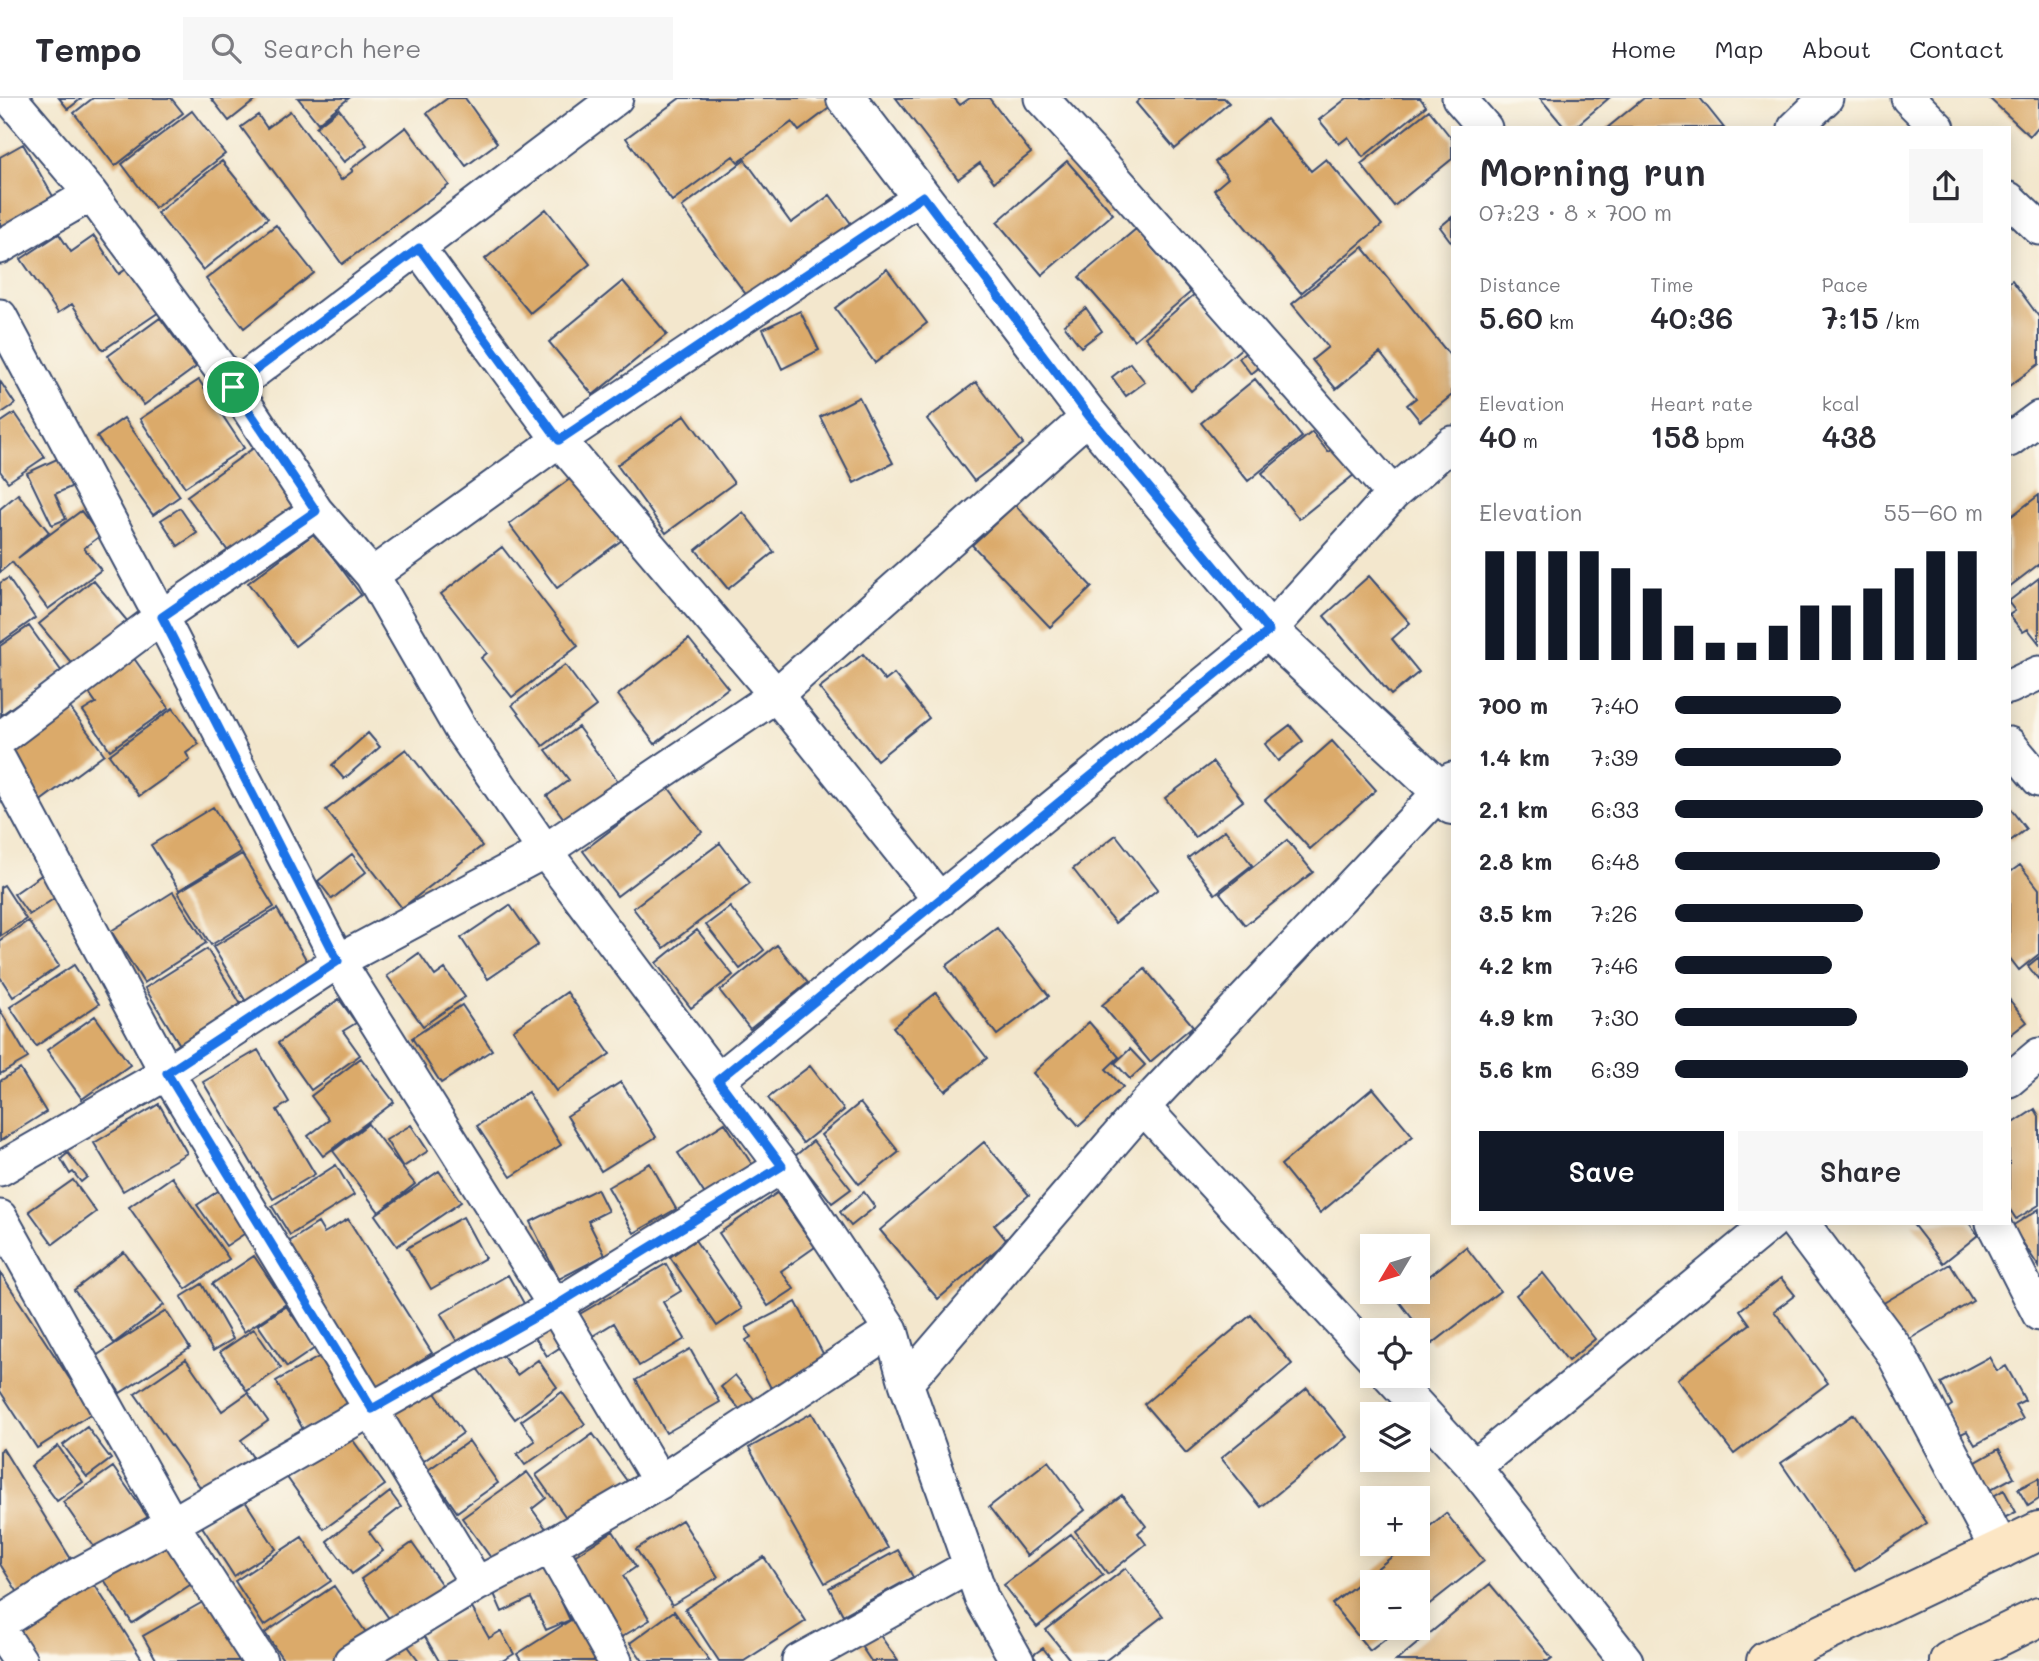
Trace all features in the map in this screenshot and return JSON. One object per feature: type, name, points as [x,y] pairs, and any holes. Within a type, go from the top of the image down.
[{"type":"main road","points":[[1766,1661],[2039,1531]]},
{"type":"main road","points":[[1950,1661],[2039,1617]]},
{"type":"street","points":[[10,98],[91,194],[233,387],[316,511],[372,575],[460,728],[545,850],[782,1166],[891,1330],[906,1383],[982,1599],[1017,1661]]},
{"type":"street","points":[[233,387],[616,98]]},
{"type":"street","points":[[846,98],[1089,416],[1269,631],[1449,792],[1143,1107],[906,1383]]},
{"type":"street","points":[[1041,98],[1393,494]]},
{"type":"street","points":[[1459,98],[1483,126]]},
{"type":"street","points":[[1798,126],[1826,98]]},
{"type":"street","points":[[1908,98],[1936,126]]},
{"type":"street","points":[[0,247],[91,194]]},
{"type":"street","points":[[372,575],[559,440],[923,196]]},
{"type":"street","points":[[2011,201],[2039,229]]},
{"type":"street","points":[[419,248],[559,440],[776,695],[940,900]]},
{"type":"street","points":[[0,316],[162,617],[338,961],[555,1306],[660,1482]]},
{"type":"street","points":[[0,1169],[167,1073],[338,961],[545,850],[776,695],[1089,416]]},
{"type":"street","points":[[2011,439],[2039,418]]},
{"type":"street","points":[[718,1080],[1269,631],[1393,494],[1451,444]]},
{"type":"street","points":[[0,738],[162,617],[316,511]]},
{"type":"street","points":[[2011,686],[2039,673]]},
{"type":"street","points":[[2011,746],[2039,779]]},
{"type":"street","points":[[0,761],[167,1073],[477,1584]]},
{"type":"street","points":[[2011,1078],[2039,1055]]},
{"type":"street","points":[[1143,1107],[1360,1343]]},
{"type":"street","points":[[0,1623],[68,1580],[172,1524],[555,1306],[782,1166]]},
{"type":"street","points":[[0,1217],[172,1524],[260,1661]]},
{"type":"street","points":[[1474,1467],[1795,1225],[1894,1350],[2000,1550]]},
{"type":"street","points":[[1994,1225],[2039,1314]]},
{"type":"street","points":[[351,1661],[477,1584],[550,1546],[660,1482],[891,1330]]},
{"type":"street","points":[[1401,1388],[1474,1467],[1626,1661]]},
{"type":"street","points":[[550,1546],[615,1661]]},
{"type":"street","points":[[799,1661],[970,1566]]},
{"type":"street","points":[[0,1631],[20,1661]]},
{"type":"building","points":[[59,98],[82,98],[68,109]]},
{"type":"building","points":[[93,98],[171,98],[183,113],[115,166],[74,113]]},
{"type":"building","points":[[211,98],[258,98],[229,121]]},
{"type":"building","points":[[298,98],[349,98],[318,123]]},
{"type":"building","points":[[448,98],[465,98],[497,143],[466,166],[427,113]]},
{"type":"building","points":[[680,98],[826,98],[832,106],[799,131],[792,122],[738,162],[733,156],[672,201],[626,138]]},
{"type":"building","points":[[896,98],[954,98],[960,105],[970,98],[989,98],[1031,153],[994,182],[980,163],[958,179]]},
{"type":"building","points":[[1141,98],[1224,98],[1229,103],[1175,149],[1136,103]]},
{"type":"building","points":[[1347,98],[1420,98],[1426,106],[1363,157],[1348,137],[1339,144],[1319,120]]},
{"type":"building","points":[[1540,98],[1609,98],[1576,126],[1563,126]]},
{"type":"building","points":[[1644,98],[1700,98],[1722,126],[1609,126]]},
{"type":"building","points":[[1989,98],[2039,98],[2039,126],[2030,136]]},
{"type":"building","points":[[339,109],[367,145],[344,162],[316,127]]},
{"type":"building","points":[[1429,110],[1451,138],[1451,160],[1394,206],[1361,164]]},
{"type":"building","points":[[192,111],[225,154],[155,208],[122,164]]},
{"type":"building","points":[[290,111],[341,180],[353,171],[351,169],[406,127],[449,185],[342,264],[241,127],[258,115],[267,128]]},
{"type":"building","points":[[1267,119],[1311,171],[1326,159],[1382,225],[1301,293],[1214,190],[1228,178],[1215,162]]},
{"type":"building","points":[[23,144],[54,198],[0,228],[0,157]]},
{"type":"building","points":[[745,160],[791,223],[830,195],[855,229],[753,304],[682,207]]},
{"type":"building","points":[[222,161],[268,218],[203,270],[157,213]]},
{"type":"building","points":[[1067,161],[1113,214],[1042,275],[997,222]]},
{"type":"building","points":[[546,209],[590,264],[530,313],[485,259]]},
{"type":"building","points":[[1451,218],[1451,242],[1440,227]]},
{"type":"building","points":[[276,225],[314,273],[244,328],[206,279]]},
{"type":"building","points":[[1136,229],[1191,292],[1134,340],[1079,277]]},
{"type":"building","points":[[59,234],[71,252],[94,236],[119,274],[135,263],[165,308],[103,350],[72,304],[58,313],[21,259]]},
{"type":"building","points":[[1363,247],[1451,357],[1451,396],[1420,421],[1407,405],[1416,398],[1380,353],[1336,389],[1312,360],[1328,347],[1292,304]]},
{"type":"building","points":[[887,269],[927,323],[875,363],[835,308]]},
{"type":"building","points":[[623,281],[667,334],[593,395],[549,342]]},
{"type":"building","points":[[2011,281],[2039,317],[2039,364],[2011,385]]},
{"type":"building","points":[[1196,293],[1243,347],[1191,391],[1145,337]]},
{"type":"building","points":[[1086,308],[1102,331],[1081,347],[1064,325]]},
{"type":"building","points":[[800,311],[819,350],[782,369],[763,329]]},
{"type":"building","points":[[160,318],[196,367],[144,405],[108,356]]},
{"type":"building","points":[[1254,346],[1266,362],[1251,374],[1239,358]]},
{"type":"building","points":[[1130,363],[1145,382],[1126,396],[1112,377]]},
{"type":"building","points":[[1255,379],[1302,437],[1248,481],[1201,423]]},
{"type":"building","points":[[199,380],[244,448],[185,487],[140,419]]},
{"type":"building","points":[[0,381],[15,404],[0,414]]},
{"type":"building","points":[[976,382],[1023,444],[974,481],[927,419]]},
{"type":"building","points":[[859,397],[893,463],[854,483],[820,417]]},
{"type":"building","points":[[15,413],[45,457],[8,482],[0,471],[0,423]]},
{"type":"building","points":[[685,415],[734,483],[666,533],[617,465]]},
{"type":"building","points":[[124,418],[180,496],[153,515],[97,437]]},
{"type":"building","points":[[1312,432],[1328,452],[1334,448],[1355,474],[1299,519],[1262,473]]},
{"type":"building","points":[[255,447],[298,507],[231,555],[187,496]]},
{"type":"building","points":[[59,458],[73,486],[55,494],[66,519],[52,525],[27,473]]},
{"type":"building","points":[[582,470],[630,534],[557,588],[509,524]]},
{"type":"building","points":[[18,494],[49,532],[18,558],[81,511],[100,536],[84,548],[101,570],[48,609],[12,562],[0,572],[0,509]]},
{"type":"building","points":[[2039,495],[2039,564],[2011,585],[2011,516]]},
{"type":"building","points":[[1015,505],[1092,587],[1050,627],[972,545]]},
{"type":"building","points":[[180,508],[197,533],[178,546],[161,520]]},
{"type":"building","points":[[743,512],[774,552],[728,589],[696,550]]},
{"type":"building","points":[[315,533],[361,595],[295,646],[248,583]]},
{"type":"building","points":[[502,547],[578,646],[512,697],[481,658],[487,653],[441,594]]},
{"type":"building","points":[[1369,576],[1410,623],[1392,639],[1419,672],[1391,695],[1324,616]]},
{"type":"building","points":[[8,578],[35,618],[0,643],[0,583]]},
{"type":"building","points":[[2039,578],[2039,643],[2028,629],[2023,632],[2011,617],[2015,611],[2011,599]]},
{"type":"building","points":[[93,580],[129,623],[75,667],[39,624]]},
{"type":"building","points":[[29,626],[62,672],[1,715],[0,646]]},
{"type":"building","points":[[689,639],[728,688],[655,744],[618,695]]},
{"type":"building","points":[[863,654],[885,681],[894,674],[929,718],[877,760],[819,688]]},
{"type":"building","points":[[133,657],[169,708],[110,750],[83,711],[96,703],[87,690]]},
{"type":"building","points":[[565,665],[596,706],[543,746],[512,705]]},
{"type":"building","points":[[68,705],[104,754],[39,802],[3,754]]},
{"type":"building","points":[[173,708],[199,744],[186,753],[190,760],[139,796],[109,755]]},
{"type":"building","points":[[1290,725],[1303,741],[1278,761],[1265,744]]},
{"type":"building","points":[[578,727],[626,792],[573,831],[547,796],[569,780],[546,750]]},
{"type":"building","points":[[368,733],[380,747],[344,779],[332,765]]},
{"type":"building","points":[[1332,741],[1376,790],[1310,849],[1265,800]]},
{"type":"building","points":[[406,749],[482,846],[402,908],[326,810]]},
{"type":"building","points":[[1213,762],[1243,801],[1195,837],[1165,798]]},
{"type":"building","points":[[668,787],[702,832],[617,896],[583,851]]},
{"type":"building","points":[[213,807],[241,852],[179,890],[151,845]]},
{"type":"building","points":[[2011,810],[2026,829],[2011,840]]},
{"type":"building","points":[[1225,830],[1252,865],[1215,894],[1188,858]]},
{"type":"building","points":[[1116,835],[1158,889],[1115,923],[1073,869]]},
{"type":"building","points":[[1287,840],[1313,872],[1245,925],[1220,893]]},
{"type":"building","points":[[720,843],[750,883],[664,948],[633,908]]},
{"type":"building","points":[[242,854],[274,907],[211,945],[178,892]]},
{"type":"building","points":[[352,854],[366,872],[332,899],[318,881]]},
{"type":"building","points":[[2020,865],[2039,889],[2039,954],[2019,970],[2011,960],[2011,872]]},
{"type":"building","points":[[43,874],[58,896],[29,915],[14,894]]},
{"type":"building","points":[[4,885],[26,919],[0,936],[0,887]]},
{"type":"building","points":[[173,892],[206,943],[144,983],[111,931]]},
{"type":"building","points":[[510,905],[538,945],[488,979],[461,938]]},
{"type":"building","points":[[730,907],[764,950],[740,969],[706,925]]},
{"type":"building","points":[[277,909],[311,968],[248,1005],[213,947]]},
{"type":"building","points":[[28,921],[59,966],[13,997],[0,977],[0,940]]},
{"type":"building","points":[[997,928],[1049,996],[997,1035],[946,966]]},
{"type":"building","points":[[697,930],[733,975],[691,1008],[656,963]]},
{"type":"building","points":[[777,945],[808,983],[750,1029],[720,991]]},
{"type":"building","points":[[207,949],[242,1006],[180,1045],[145,988]]},
{"type":"building","points":[[419,953],[435,976],[445,969],[465,997],[423,1026],[387,976]]},
{"type":"building","points":[[2039,957],[2039,980],[2028,966]]},
{"type":"building","points":[[74,965],[99,1004],[36,1046],[10,1007]]},
{"type":"building","points":[[1145,969],[1193,1026],[1150,1062],[1102,1005]]},
{"type":"building","points":[[567,992],[610,1054],[556,1091],[513,1030]]},
{"type":"building","points":[[936,993],[987,1058],[945,1091],[893,1027]]},
{"type":"building","points":[[339,999],[356,1023],[343,1031],[360,1055],[311,1090],[278,1043]]},
{"type":"building","points":[[2011,1002],[2027,1022],[2011,1034]]},
{"type":"building","points":[[462,1005],[492,1050],[441,1083],[412,1038]]},
{"type":"building","points":[[0,1010],[28,1058],[0,1074]]},
{"type":"building","points":[[95,1016],[130,1065],[82,1099],[47,1050]]},
{"type":"building","points":[[1089,1022],[1119,1057],[1106,1069],[1123,1087],[1079,1126],[1033,1073]]},
{"type":"building","points":[[1130,1049],[1145,1065],[1130,1079],[1115,1063]]},
{"type":"building","points":[[258,1050],[289,1102],[277,1110],[315,1174],[273,1199],[203,1082]]},
{"type":"building","points":[[361,1058],[394,1102],[323,1156],[308,1136],[329,1120],[311,1096]]},
{"type":"building","points":[[810,1066],[844,1110],[803,1143],[768,1098]]},
{"type":"building","points":[[20,1069],[46,1112],[0,1141],[0,1081]]},
{"type":"building","points":[[621,1082],[656,1137],[601,1171],[567,1116]]},
{"type":"building","points":[[1373,1088],[1413,1136],[1320,1213],[1281,1165]]},
{"type":"building","points":[[528,1092],[561,1145],[511,1177],[477,1126]]},
{"type":"building","points":[[860,1103],[899,1152],[859,1184],[821,1135]]},
{"type":"building","points":[[159,1104],[187,1153],[123,1191],[94,1143]]},
{"type":"building","points":[[2035,1109],[2039,1116],[2039,1205],[2016,1219],[2011,1211],[2011,1125]]},
{"type":"building","points":[[725,1123],[755,1169],[708,1199],[678,1153]]},
{"type":"building","points":[[368,1124],[415,1184],[379,1212],[333,1151]]},
{"type":"building","points":[[411,1125],[428,1151],[403,1167],[386,1140]]},
{"type":"building","points":[[813,1141],[851,1189],[832,1203],[795,1156]]},
{"type":"building","points":[[984,1142],[1029,1195],[994,1225],[1007,1241],[938,1299],[880,1230]]},
{"type":"building","points":[[68,1153],[87,1177],[81,1182],[73,1172],[70,1174],[61,1159]]},
{"type":"building","points":[[650,1163],[676,1209],[634,1233],[608,1187]]},
{"type":"building","points":[[336,1165],[354,1195],[290,1235],[272,1206]]},
{"type":"building","points":[[439,1171],[461,1202],[397,1246],[375,1215]]},
{"type":"building","points":[[172,1177],[229,1259],[186,1289],[129,1207]]},
{"type":"building","points":[[73,1180],[96,1212],[53,1244],[29,1211]]},
{"type":"building","points":[[224,1187],[253,1228],[226,1246],[197,1205]]},
{"type":"building","points":[[597,1189],[608,1211],[588,1221],[605,1255],[559,1279],[530,1222]]},
{"type":"building","points":[[864,1192],[875,1207],[851,1226],[840,1212]]},
{"type":"building","points":[[777,1193],[815,1247],[781,1271],[794,1289],[768,1306],[719,1233]]},
{"type":"building","points":[[2039,1209],[2039,1267],[2012,1226]]},
{"type":"building","points":[[463,1217],[485,1258],[431,1289],[407,1248]]},
{"type":"building","points":[[348,1219],[432,1353],[375,1389],[284,1245],[318,1223],[324,1233]]},
{"type":"building","points":[[1914,1225],[1970,1225],[1978,1235],[1943,1263]]},
{"type":"building","points":[[695,1240],[742,1309],[717,1326],[670,1257]]},
{"type":"building","points":[[1466,1247],[1500,1291],[1432,1344],[1430,1318],[1412,1318],[1401,1304],[1430,1304],[1430,1276]]},
{"type":"building","points":[[124,1252],[164,1305],[114,1343],[74,1290]]},
{"type":"building","points":[[254,1256],[286,1304],[244,1332],[212,1284]]},
{"type":"building","points":[[666,1264],[681,1291],[663,1302],[685,1339],[639,1366],[614,1323],[591,1337],[578,1315]]},
{"type":"building","points":[[1950,1264],[1973,1301],[1898,1346],[1875,1308]]},
{"type":"building","points":[[0,1272],[92,1413],[37,1448],[0,1391]]},
{"type":"building","points":[[1543,1273],[1595,1339],[1568,1361],[1516,1295]]},
{"type":"building","points":[[508,1275],[526,1307],[459,1345],[441,1314]]},
{"type":"building","points":[[1781,1278],[1795,1295],[1774,1311],[1828,1383],[1734,1454],[1677,1379],[1750,1324],[1740,1310]]},
{"type":"building","points":[[202,1284],[233,1339],[213,1351],[181,1297]]},
{"type":"building","points":[[796,1302],[828,1363],[773,1392],[746,1340],[751,1337],[746,1328]]},
{"type":"building","points":[[286,1306],[315,1348],[287,1367],[258,1325]]},
{"type":"building","points":[[166,1311],[190,1348],[120,1393],[96,1356]]},
{"type":"building","points":[[549,1315],[568,1342],[547,1356],[529,1328]]},
{"type":"building","points":[[1251,1315],[1292,1364],[1186,1453],[1144,1404]]},
{"type":"building","points":[[254,1329],[281,1368],[247,1391],[220,1352]]},
{"type":"building","points":[[333,1349],[361,1400],[304,1431],[276,1381]]},
{"type":"building","points":[[690,1349],[720,1402],[666,1433],[636,1380]]},
{"type":"building","points":[[498,1350],[517,1375],[538,1360],[557,1387],[515,1419],[476,1367]]},
{"type":"building","points":[[1989,1357],[1997,1371],[2006,1366],[2025,1400],[2015,1405],[2023,1419],[1975,1445],[1967,1431],[1959,1435],[1945,1410],[1952,1405],[1941,1383]]},
{"type":"building","points":[[186,1359],[222,1411],[248,1393],[268,1421],[241,1440],[254,1459],[205,1494],[135,1394]]},
{"type":"building","points":[[735,1375],[755,1400],[741,1411],[721,1387]]},
{"type":"building","points":[[428,1383],[463,1433],[421,1463],[385,1412]]},
{"type":"building","points":[[1307,1388],[1347,1437],[1261,1507],[1221,1458]]},
{"type":"building","points":[[562,1392],[585,1424],[525,1465],[517,1454],[535,1441],[521,1421]]},
{"type":"building","points":[[812,1413],[888,1548],[825,1583],[749,1448]]},
{"type":"building","points":[[1854,1414],[1927,1523],[1855,1571],[1781,1463]]},
{"type":"building","points":[[87,1427],[111,1459],[87,1477],[63,1445]]},
{"type":"building","points":[[347,1432],[385,1485],[324,1529],[286,1476]]},
{"type":"building","points":[[593,1434],[627,1481],[570,1523],[536,1475]]},
{"type":"building","points":[[469,1441],[498,1483],[457,1512],[428,1470]]},
{"type":"building","points":[[58,1446],[83,1482],[57,1501],[31,1466]]},
{"type":"building","points":[[3,1449],[74,1564],[20,1596],[0,1564],[0,1451]]},
{"type":"building","points":[[1999,1449],[2014,1477],[1979,1496],[1964,1469]]},
{"type":"building","points":[[1048,1461],[1085,1510],[1027,1556],[989,1507]]},
{"type":"building","points":[[113,1467],[149,1519],[99,1554],[63,1502]]},
{"type":"building","points":[[527,1472],[546,1498],[532,1509],[547,1530],[497,1566],[462,1518]]},
{"type":"building","points":[[2039,1478],[2039,1499],[2028,1506],[2018,1489]]},
{"type":"building","points":[[2004,1490],[2016,1512],[1996,1522],[1985,1501]]},
{"type":"building","points":[[390,1492],[401,1507],[369,1532],[383,1551],[352,1574],[327,1541]]},
{"type":"building","points":[[1122,1495],[1146,1526],[1138,1533],[1146,1544],[1108,1574],[1075,1531]]},
{"type":"building","points":[[243,1498],[276,1549],[234,1576],[201,1525]]},
{"type":"building","points":[[1446,1513],[1484,1561],[1430,1604],[1430,1570],[1375,1570],[1393,1556],[1430,1556],[1430,1526]]},
{"type":"building","points":[[682,1520],[718,1577],[672,1605],[636,1549]]},
{"type":"building","points":[[613,1531],[636,1567],[623,1576],[650,1620],[618,1639],[568,1560]]},
{"type":"building","points":[[1071,1534],[1103,1575],[1037,1627],[1004,1585]]},
{"type":"building","points":[[302,1537],[331,1581],[264,1626],[235,1581]]},
{"type":"building","points":[[164,1538],[193,1583],[132,1623],[103,1578]]},
{"type":"building","points":[[412,1543],[449,1595],[398,1631],[361,1579]]},
{"type":"building","points":[[898,1550],[913,1577],[843,1615],[829,1588]]},
{"type":"building","points":[[764,1557],[806,1621],[744,1661],[719,1661],[685,1609]]},
{"type":"building","points":[[544,1565],[570,1620],[546,1630],[531,1598],[502,1612],[492,1589]]},
{"type":"building","points":[[1126,1568],[1163,1616],[1105,1661],[1071,1661],[1046,1630]]},
{"type":"building","points":[[91,1579],[143,1661],[33,1661],[13,1630]]},
{"type":"building","points":[[1360,1582],[1360,1639],[1332,1604]]},
{"type":"building","points":[[1490,1584],[1552,1658],[1548,1661],[1396,1661],[1422,1640],[1430,1640],[1430,1633]]},
{"type":"building","points":[[334,1586],[369,1637],[334,1661],[284,1661],[265,1633]]},
{"type":"building","points":[[210,1598],[246,1661],[157,1661],[143,1636]]},
{"type":"building","points":[[472,1608],[489,1638],[501,1631],[514,1654],[502,1661],[439,1661],[424,1635]]},
{"type":"building","points":[[674,1611],[710,1661],[643,1661],[630,1643]]},
{"type":"building","points":[[579,1615],[600,1661],[521,1661],[517,1654]]},
{"type":"building","points":[[877,1631],[898,1661],[871,1661],[859,1643]]},
{"type":"building","points":[[1361,1640],[1384,1640],[1370,1651]]},
{"type":"building","points":[[405,1642],[419,1661],[378,1661]]},
{"type":"building","points":[[1043,1648],[1053,1661],[1037,1661],[1033,1655]]},
{"type":"route","points":[[923,196],[1089,416],[1269,631],[718,1080],[782,1166],[555,1306],[372,1409],[167,1073],[338,961],[162,617],[316,511],[233,387],[419,248],[559,440],[923,196]]}]
